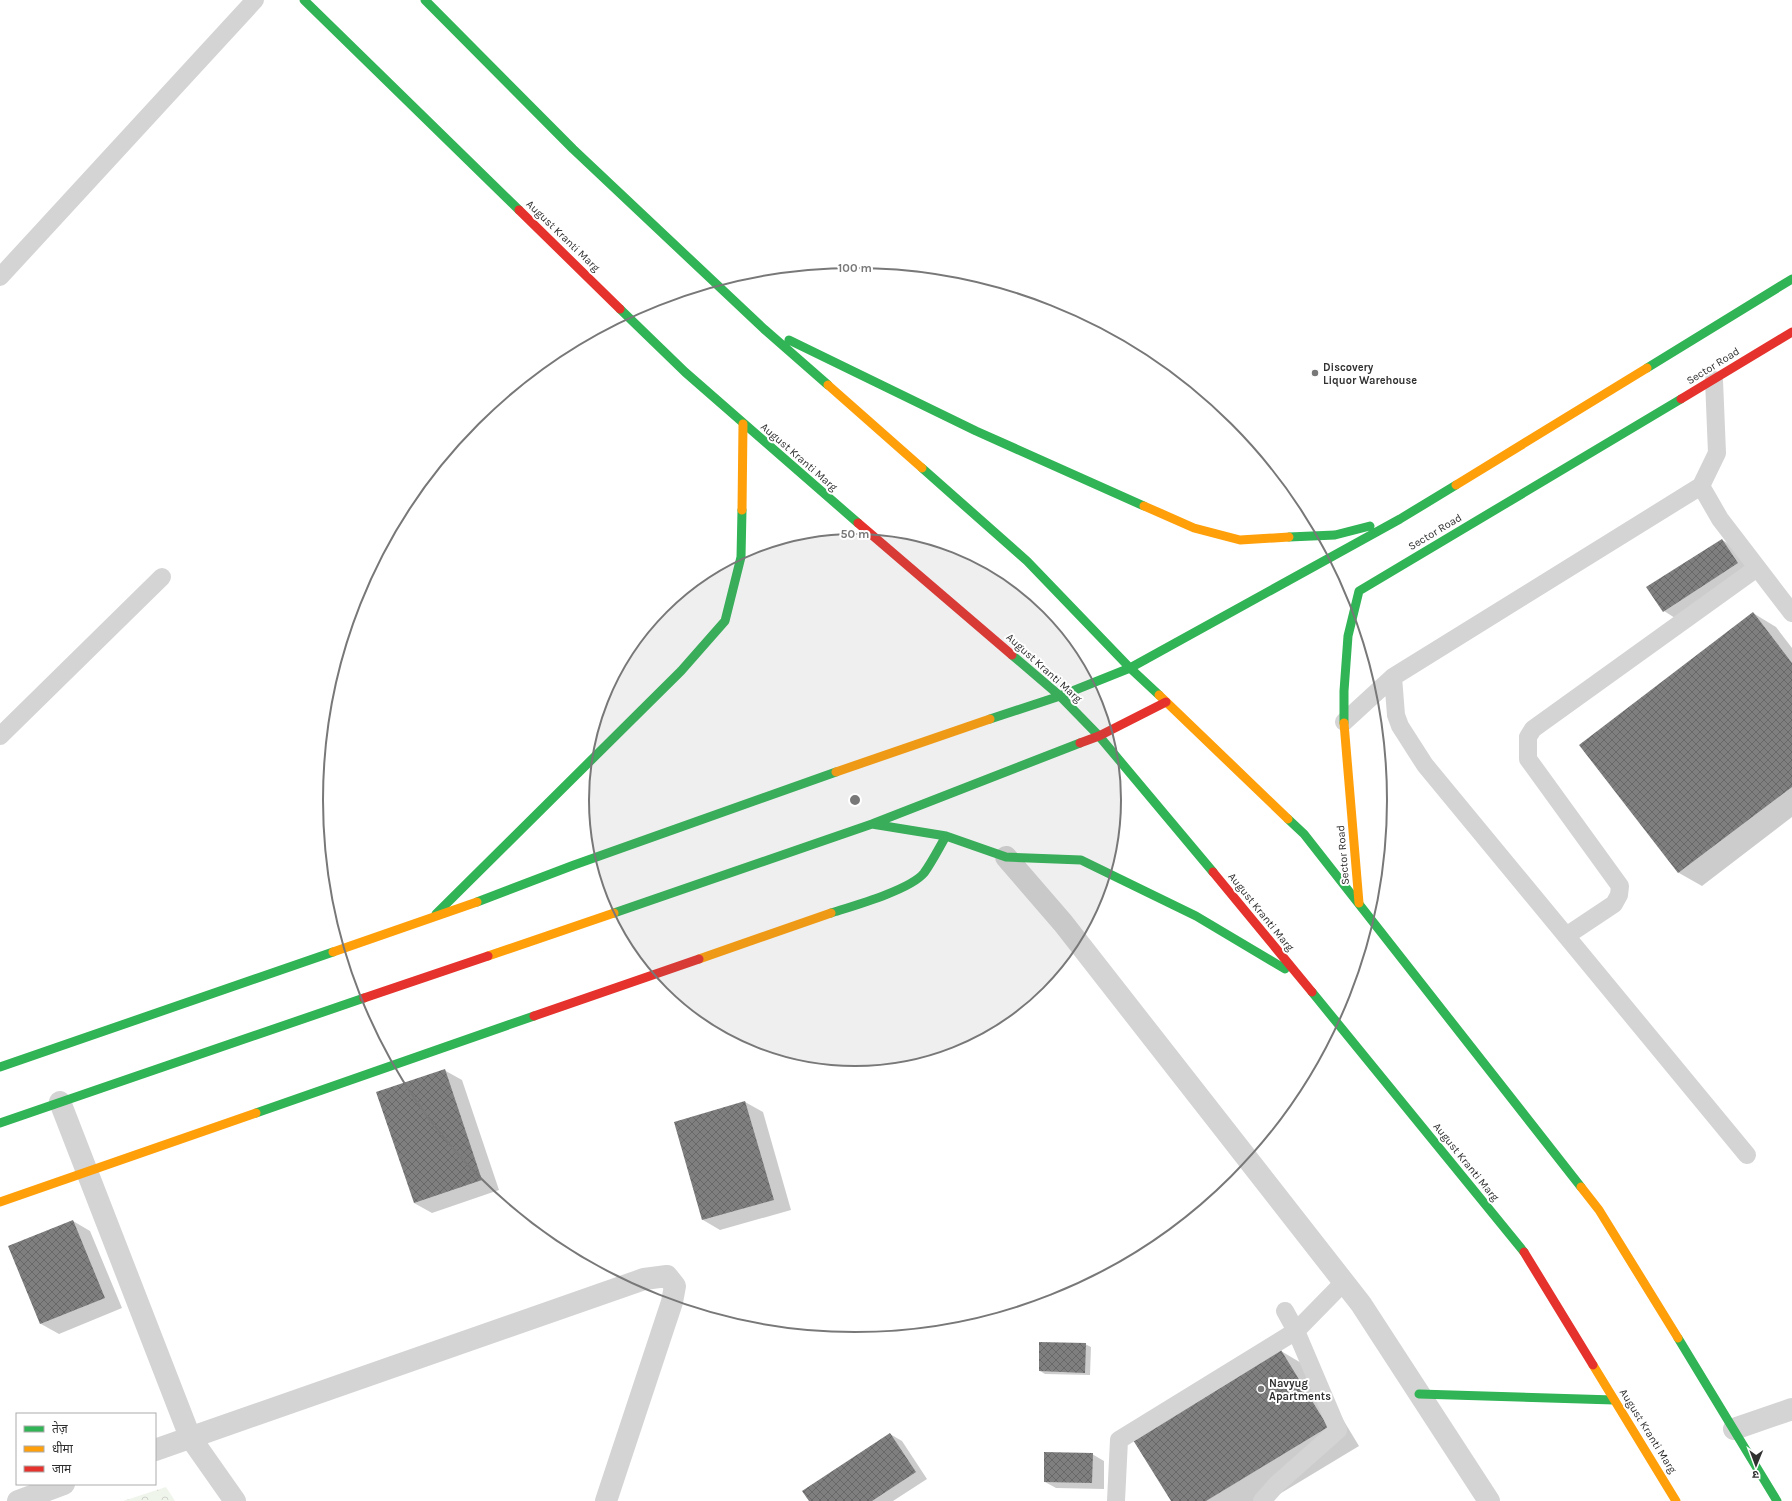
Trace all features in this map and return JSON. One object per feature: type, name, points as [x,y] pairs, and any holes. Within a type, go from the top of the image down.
[{"type":"main road","name":"August Kranti Marg","points":[[304,0],[685,372],[886,548],[1060,696],[1099,736],[1176,826],[1526,1254],[1676,1501]]},
{"type":"main road","points":[[425,0],[573,149],[764,329],[1027,561],[1130,668],[1304,834],[1599,1210],[1777,1501]]},
{"type":"main road","points":[[0,1068],[431,919],[574,865],[887,754],[1060,696],[1130,668],[1400,519],[1792,279]]},
{"type":"main road","points":[[764,329],[871,379],[976,431],[1194,528],[1240,540],[1335,535],[1400,519]]},
{"type":"main road","name":"Sector Road","points":[[1359,903],[1344,722],[1345,660],[1348,636],[1360,591],[1792,332]]},
{"type":"main road","points":[[431,919],[681,671],[725,621],[741,557],[743,424]]},
{"type":"main road","points":[[0,1123],[872,824],[1099,736],[1166,702]]},
{"type":"main road","points":[[872,824],[946,836],[1006,857],[1081,860],[1196,916],[1298,977]]},
{"type":"main road","points":[[0,1202],[887,894],[903,887],[923,874],[946,836]]},
{"type":"main road","points":[[1420,1394],[1614,1400]]},
{"type":"street","points":[[1006,857],[1063,923],[1361,1304],[1489,1501]]},
{"type":"street","points":[[60,1102],[190,1437],[234,1501]]},
{"type":"street","points":[[156,1450],[644,1279],[667,1276],[675,1286],[672,1302],[606,1501]]},
{"type":"street","points":[[1734,1429],[1792,1409]]},
{"type":"street","points":[[18,1501],[61,1485]]},
{"type":"lane","points":[[0,277],[255,0]]},
{"type":"lane","points":[[1344,722],[1393,677],[1701,486],[1717,453],[1714,380]]},
{"type":"lane","points":[[1701,486],[1720,519],[1792,613]]},
{"type":"lane","points":[[1566,936],[1614,904],[1620,895],[1620,886],[1528,759],[1528,738],[1533,729],[1757,568]]},
{"type":"lane","points":[[0,736],[162,577]]},
{"type":"lane","points":[[1393,677],[1396,715],[1400,726],[1425,765],[1747,1155]]},
{"type":"lane","points":[[1116,1501],[1119,1440],[1296,1331],[1344,1282]]},
{"type":"lane","points":[[1262,1501],[1277,1484],[1338,1430],[1296,1331],[1285,1311]]},
{"type":"green space","points":[[166,1487],[175,1501],[123,1501]]},
{"type":"building","points":[[1722,539],[1738,563],[1663,612],[1646,587]]},
{"type":"building","points":[[1753,612],[1792,663],[1792,787],[1678,873],[1579,745]]},
{"type":"building","points":[[445,1069],[482,1180],[414,1203],[376,1092]]},
{"type":"building","points":[[745,1101],[774,1200],[702,1220],[674,1122]]},
{"type":"building","points":[[73,1220],[105,1298],[40,1324],[8,1246]]},
{"type":"building","points":[[1039,1342],[1086,1343],[1085,1373],[1039,1371]]},
{"type":"building","name":"Navyug Apartments","points":[[1281,1350],[1328,1427],[1206,1501],[1171,1501],[1133,1440]]},
{"type":"building","points":[[890,1433],[916,1472],[872,1501],[809,1501],[802,1491]]},
{"type":"building","points":[[1044,1452],[1093,1453],[1092,1483],[1044,1482]]},
{"type":"traffic: fast","points":[[304,0],[519,210]]},
{"type":"traffic: fast","points":[[425,0],[573,149],[764,329],[828,385]]},
{"type":"traffic: fast","points":[[1647,368],[1792,279]]},
{"type":"traffic: fast","points":[[620,309],[685,372],[858,523]]},
{"type":"traffic: fast","points":[[789,340],[976,431],[1144,506]]},
{"type":"traffic: fast","points":[[1344,723],[1344,691],[1348,636],[1359,591],[1681,399]]},
{"type":"traffic: fast","points":[[922,468],[1027,561],[1130,668],[1159,695]]},
{"type":"traffic: fast","points":[[990,719],[1060,696],[1130,668],[1400,519],[1456,485]]},
{"type":"traffic: fast","points":[[436,914],[681,671],[725,621],[741,557],[742,510]]},
{"type":"traffic: fast","points":[[1289,537],[1335,535],[1370,526]]},
{"type":"traffic: fast","points":[[1012,655],[1060,696],[1099,736],[1213,872]]},
{"type":"traffic: fast","points":[[614,913],[872,824],[1080,743]]},
{"type":"traffic: fast","points":[[477,902],[574,865],[836,772]]},
{"type":"traffic: fast","points":[[1288,819],[1304,834],[1581,1187]]},
{"type":"traffic: fast","points":[[872,824],[946,836],[1006,857],[1081,860],[1196,916],[1285,969]]},
{"type":"traffic: fast","points":[[831,913],[880,897],[917,879],[927,869],[946,836]]},
{"type":"traffic: fast","points":[[0,1067],[333,952]]},
{"type":"traffic: fast","points":[[1312,992],[1524,1252]]},
{"type":"traffic: fast","points":[[0,1123],[364,998]]},
{"type":"traffic: fast","points":[[256,1113],[534,1016]]},
{"type":"traffic: fast","points":[[1678,1338],[1777,1501]]},
{"type":"traffic: fast","points":[[1419,1394],[1614,1400]]},
{"type":"traffic: slow","points":[[1456,485],[1647,368]]},
{"type":"traffic: slow","points":[[828,385],[922,468]]},
{"type":"traffic: slow","points":[[742,510],[743,424]]},
{"type":"traffic: slow","points":[[1144,506],[1194,528],[1240,540],[1289,537]]},
{"type":"traffic: slow","points":[[1159,695],[1288,819]]},
{"type":"traffic: slow","points":[[836,772],[990,719]]},
{"type":"traffic: slow","points":[[1344,723],[1359,903]]},
{"type":"traffic: slow","points":[[333,952],[477,902]]},
{"type":"traffic: slow","points":[[488,956],[614,913]]},
{"type":"traffic: slow","points":[[699,959],[831,913]]},
{"type":"traffic: slow","points":[[0,1202],[256,1113]]},
{"type":"traffic: slow","points":[[1581,1187],[1599,1210],[1678,1338]]},
{"type":"traffic: slow","points":[[1593,1365],[1676,1501]]},
{"type":"traffic: jam","points":[[519,210],[620,309]]},
{"type":"traffic: jam","points":[[1681,399],[1792,332]]},
{"type":"traffic: jam","points":[[858,523],[1012,655]]},
{"type":"traffic: jam","points":[[1080,743],[1099,736],[1166,702]]},
{"type":"traffic: jam","points":[[1213,872],[1312,992]]},
{"type":"traffic: jam","points":[[364,998],[488,956]]},
{"type":"traffic: jam","points":[[534,1016],[699,959]]},
{"type":"traffic: jam","points":[[1524,1252],[1593,1365]]},
{"type":"place","name":"Discovery Liquor Warehouse","points":[[1315,373]]},
{"type":"place","name":"Navyug Apartments","points":[[1261,1389]]}]
